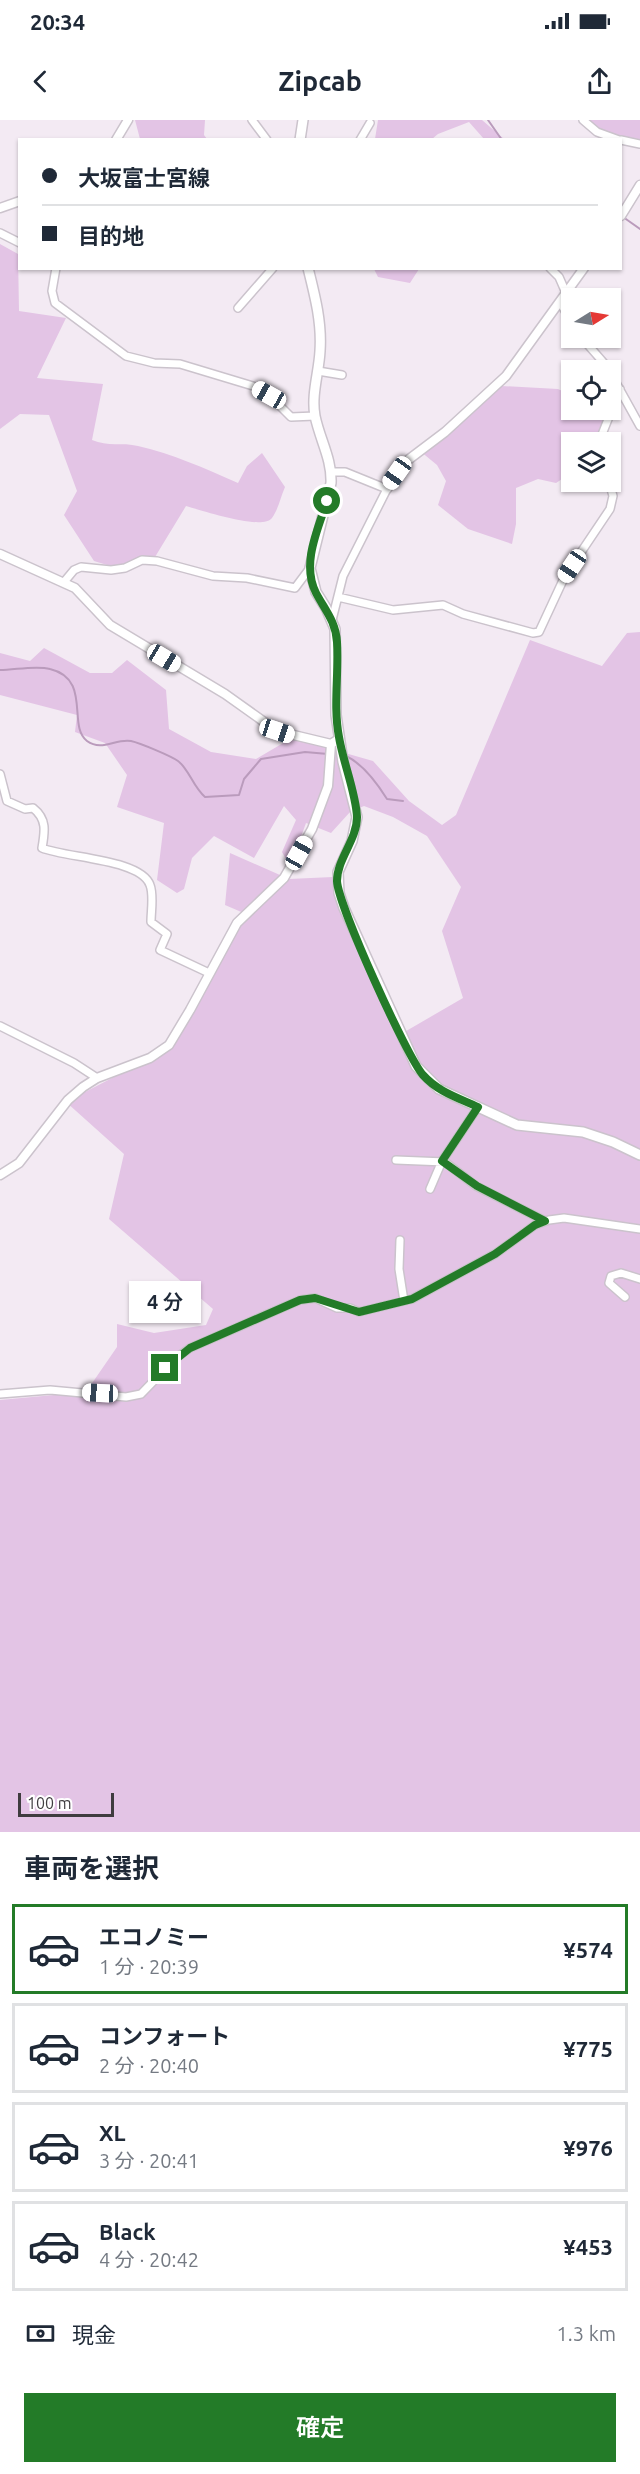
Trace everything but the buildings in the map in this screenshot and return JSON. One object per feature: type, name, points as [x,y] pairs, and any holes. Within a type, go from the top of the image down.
[{"type":"main road","points":[[300,138],[303,120]]},
{"type":"main road","points":[[308,270],[319,320],[315,416],[331,472],[310,568],[316,592],[332,620],[337,642],[335,744],[357,817],[352,841],[338,872],[339,892],[344,908],[416,1066],[439,1089],[517,1125],[598,1136],[640,1155]]},
{"type":"street","points":[[117,138],[128,120]]},
{"type":"street","points":[[252,120],[266,138]]},
{"type":"street","points":[[583,120],[597,132],[614,138]]},
{"type":"street","points":[[361,138],[370,123]]},
{"type":"street","points":[[622,140],[640,144]]},
{"type":"street","points":[[622,214],[640,185]]},
{"type":"street","points":[[0,208],[18,202]]},
{"type":"street","points":[[0,233],[18,242]]},
{"type":"street","points":[[56,270],[52,291],[55,303],[126,356],[154,363],[180,364],[218,374],[253,386],[269,395],[291,417],[315,416]]},
{"type":"street","points":[[237,308],[271,270]]},
{"type":"street","points":[[552,270],[559,277],[564,288]]},
{"type":"street","points":[[570,288],[583,270]]},
{"type":"street","points":[[332,620],[343,576],[387,489],[404,463],[445,432],[506,376],[560,302]]},
{"type":"street","points":[[590,348],[601,360]]},
{"type":"street","points":[[318,371],[342,375]]},
{"type":"street","points":[[621,391],[640,426]]},
{"type":"street","points":[[331,472],[345,472],[387,489]]},
{"type":"street","points":[[338,597],[393,610],[443,605],[463,614],[533,633],[539,632],[565,576],[610,509],[612,492]]},
{"type":"street","points":[[0,554],[64,582],[85,596],[110,625],[225,694],[277,731],[335,744],[330,758],[328,786],[312,828],[299,853],[284,878],[237,923],[169,1045],[150,1058],[97,1078],[68,1100],[19,1163],[0,1175]]},
{"type":"street","points":[[64,582],[81,567],[111,570],[125,568],[142,560],[157,561],[213,576],[248,578],[295,588],[310,568]]},
{"type":"street","points":[[0,774],[7,801],[25,809],[33,808],[42,817],[45,824],[42,848],[65,855],[124,866],[147,879],[151,887],[151,922],[167,934],[160,950],[209,973]]},
{"type":"street","points":[[0,1026],[74,1063],[97,1078]]},
{"type":"street","points":[[430,1189],[442,1161],[478,1107]]},
{"type":"street","points":[[396,1160],[442,1161],[477,1186],[545,1221]]},
{"type":"street","points":[[0,1394],[51,1390],[126,1397],[141,1394],[176,1358],[190,1348],[300,1300],[315,1298],[359,1312],[404,1301],[447,1281],[545,1221],[564,1218],[640,1229]]},
{"type":"street","points":[[400,1240],[399,1269],[404,1301]]},
{"type":"street","points":[[625,1297],[609,1283],[611,1276],[621,1274],[640,1280]]},
{"type":"shaded area","points":[[135,120],[205,120],[204,135],[206,138],[140,138]]},
{"type":"shaded area","points":[[378,120],[482,120],[503,138],[483,138],[469,122],[433,138],[375,138]]},
{"type":"shaded area","points":[[587,120],[640,120],[640,139],[612,134]]},
{"type":"shaded area","points":[[0,244],[18,254],[19,311],[66,318],[37,378],[103,384],[92,440],[151,449],[238,483],[247,466],[262,453],[285,487],[272,518],[266,521],[244,521],[186,506],[155,557],[120,569],[94,561],[64,515],[77,491],[49,415],[20,414],[0,429]]},
{"type":"shaded area","points":[[374,270],[418,270],[410,283],[378,277]]},
{"type":"shaded area","points":[[501,386],[561,390],[561,420],[607,420],[601,432],[561,432],[561,480],[556,483],[538,479],[516,488],[516,524],[512,544],[468,529],[438,505],[446,481],[437,465],[420,451]]},
{"type":"shaded area","points":[[640,632],[640,1832],[0,1832],[0,1400],[86,1392],[117,1347],[117,1324],[154,1333],[206,1325],[213,1309],[109,1219],[124,1154],[66,1102],[158,1054],[246,914],[225,905],[230,853],[289,879],[333,877],[401,1034],[463,998],[442,931],[461,887],[427,836],[393,817],[364,806],[350,812],[331,833],[306,823],[294,856],[287,861],[282,852],[296,820],[284,806],[254,858],[214,836],[192,858],[184,889],[177,893],[157,880],[164,823],[117,807],[127,775],[105,743],[75,732],[77,715],[0,695],[0,653],[30,661],[44,648],[90,673],[112,673],[127,660],[166,690],[169,729],[211,752],[256,759],[290,739],[306,739],[324,747],[373,761],[409,801],[442,825],[456,815],[530,640],[602,666],[627,633]]},
{"type":"waterway","points":[[488,120],[501,138]]},
{"type":"waterway","points":[[623,217],[640,229]]},
{"type":"waterway","points":[[0,670],[38,667],[63,674],[71,682],[75,692],[81,734],[87,741],[98,745],[131,741],[169,756],[182,764],[205,797],[239,795],[244,779],[261,759],[305,752],[328,754]]},
{"type":"waterway","points":[[346,756],[364,769],[387,799],[403,801]]},
{"type":"route","points":[[165,1368],[190,1348],[231,1328],[300,1300],[315,1298],[337,1308],[350,1308],[359,1312],[412,1299],[495,1254],[535,1225],[545,1221],[477,1186],[442,1161],[478,1107],[439,1089],[430,1083],[416,1066],[361,948],[339,892],[338,872],[352,841],[357,817],[343,762],[336,715],[337,642],[335,629],[316,592],[310,568],[311,553],[327,501]]}]
